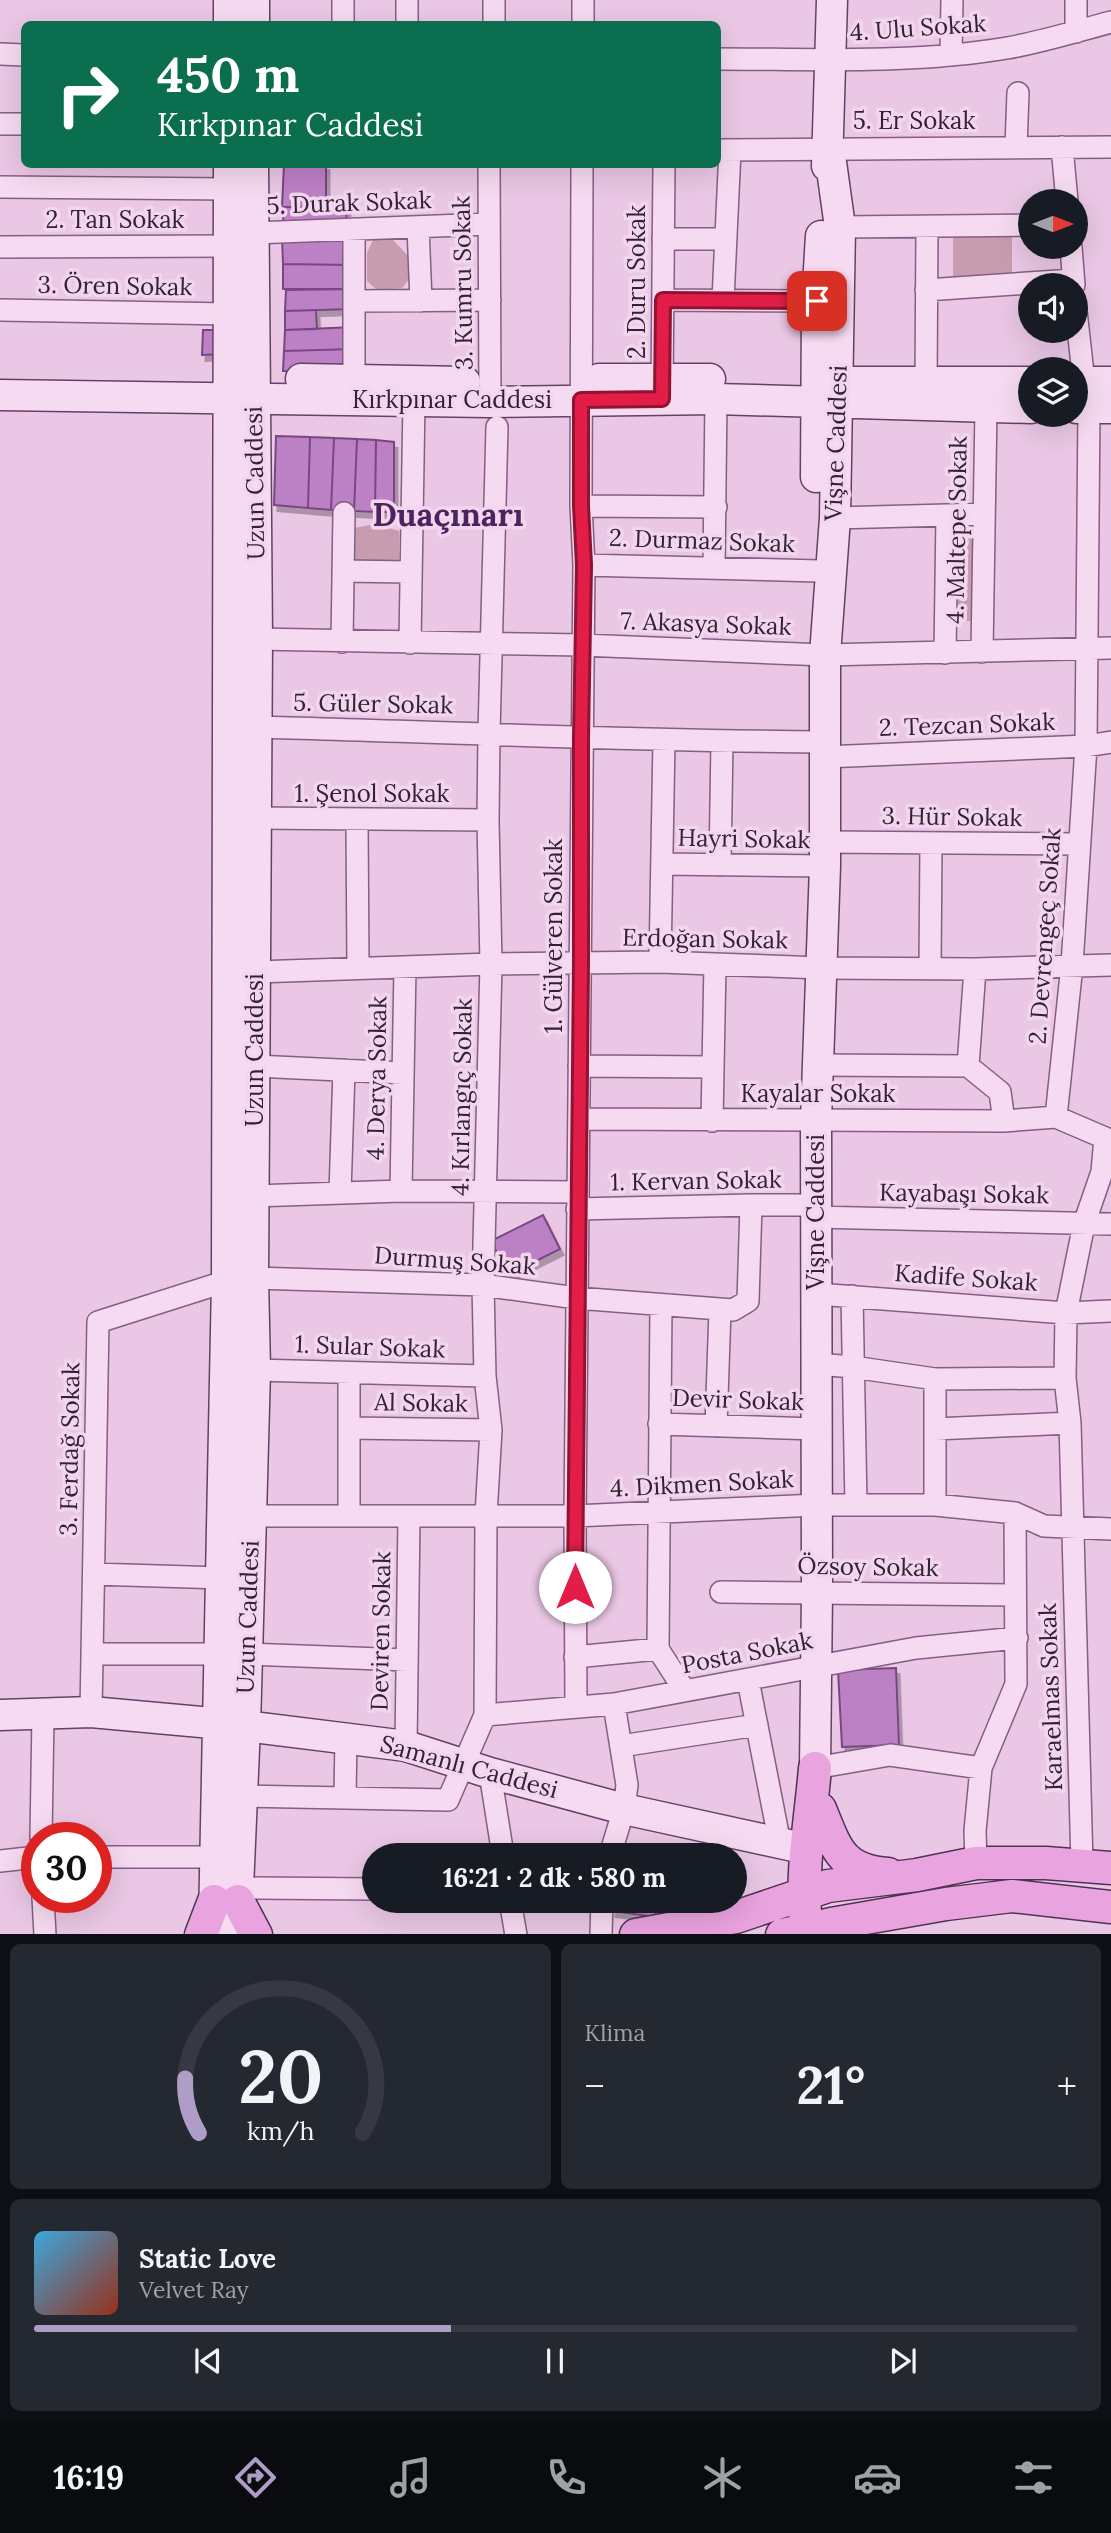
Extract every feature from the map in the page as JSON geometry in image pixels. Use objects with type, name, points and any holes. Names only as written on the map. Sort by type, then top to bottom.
[{"type":"main road","points":[[229,0],[229,21]]},
{"type":"main road","points":[[254,0],[254,21]]},
{"type":"main road","name":"Vişne Caddesi","points":[[815,1768],[816,1120],[825,854],[825,655],[835,518],[827,392],[817,301],[829,148],[832,0]]},
{"type":"main road","name":"Vişne Caddesi","points":[[825,655],[818,571],[827,392],[840,227],[829,148]]},
{"type":"main road","name":"Uzun Caddesi","points":[[236,1934],[230,1897],[216,1857],[232,1725],[234,1654],[251,1516],[255,1370],[240,1280],[254,1196],[257,639],[242,388],[229,314],[252,168]]},
{"type":"main road","name":"Uzun Caddesi","points":[[229,177],[242,239],[240,1280],[222,1578],[234,1654]]},
{"type":"main road","name":"Kırkpınar Caddesi","points":[[0,375],[493,404],[581,389],[662,389],[827,392],[986,408],[1018,408]]},
{"type":"main road","name":"Kırkpınar Caddesi","points":[[0,395],[242,388],[354,379],[493,404]]},
{"type":"main road","name":"Kırkpınar Caddesi","points":[[662,389],[716,399],[926,383],[1018,382]]},
{"type":"main road","name":"Samanlı Caddesi","points":[[0,1715],[92,1712],[346,1737],[406,1746],[624,1809],[793,1847]]},
{"type":"main road","name":"Uzun Caddesi","points":[[214,1934],[230,1897],[243,1796],[232,1725]]},
{"type":"main road","points":[[815,1768],[820,1809],[816,1890],[818,1927]]},
{"type":"main road","points":[[736,1917],[780,1894],[789,1883],[793,1847],[815,1768]]},
{"type":"main road","points":[[820,1809],[834,1843],[855,1868],[869,1872],[917,1875]]},
{"type":"main road","points":[[793,1847],[816,1890]]},
{"type":"main road","points":[[636,1934],[736,1917],[816,1890],[976,1863],[1097,1866]]},
{"type":"main road","points":[[818,1927],[946,1904],[1012,1896],[1111,1907]]},
{"type":"main road","points":[[201,1934],[230,1897],[256,1934]]},
{"type":"main road","points":[[928,1934],[933,1921],[946,1904]]},
{"type":"main road","points":[[818,1927],[889,1929],[896,1934]]},
{"type":"street","points":[[344,0],[344,21]]},
{"type":"street","points":[[407,0],[407,21]]},
{"type":"street","points":[[494,0],[494,21]]},
{"type":"street","points":[[583,0],[583,21]]},
{"type":"street","points":[[951,55],[952,0]]},
{"type":"street","points":[[1076,0],[1076,32]]},
{"type":"street","name":"4. Ulu Sokak","points":[[721,59],[951,55],[1008,47],[1111,22]]},
{"type":"street","points":[[0,54],[21,55]]},
{"type":"street","points":[[1016,147],[1018,93]]},
{"type":"street","points":[[0,124],[21,124]]},
{"type":"street","points":[[1062,147],[1066,189]]},
{"type":"street","name":"5. Er Sokak","points":[[724,150],[1111,147]]},
{"type":"street","points":[[723,300],[726,239],[724,150]]},
{"type":"street","name":"3. Kumru Sokak","points":[[489,168],[493,404]]},
{"type":"street","name":"1. Gülveren Sokak","points":[[576,1707],[576,1298],[584,565],[581,506],[582,168]]},
{"type":"street","name":"2. Duru Sokak","points":[[662,389],[664,168]]},
{"type":"street","points":[[0,187],[229,177]]},
{"type":"street","name":"5. Durak Sokak","points":[[242,239],[354,229],[489,224]]},
{"type":"street","points":[[840,227],[1018,225]]},
{"type":"street","points":[[418,226],[421,301]]},
{"type":"street","points":[[926,383],[927,227]]},
{"type":"street","points":[[354,229],[354,379]]},
{"type":"street","name":"2. Tan Sokak","points":[[0,247],[242,239]]},
{"type":"street","points":[[663,239],[726,239]]},
{"type":"street","points":[[926,290],[1018,285]]},
{"type":"street","points":[[354,301],[490,300]]},
{"type":"street","points":[[663,300],[817,301]]},
{"type":"street","name":"3. Ören Sokak","points":[[0,310],[229,314]]},
{"type":"street","name":"2. Devrengeç Sokak","points":[[1056,1117],[1072,965],[1086,746],[1091,395],[1082,343]]},
{"type":"street","points":[[714,568],[716,399]]},
{"type":"street","points":[[410,643],[414,401]]},
{"type":"street","name":"4. Kırlangıç Sokak","points":[[345,1796],[448,1800],[478,1768],[477,1730],[485,1714],[486,1515],[491,1430],[485,1377],[483,1285],[491,964],[488,820],[493,404]]},
{"type":"street","name":"4. Maltepe Sokak","points":[[982,652],[986,408]]},
{"type":"street","points":[[581,506],[716,507]]},
{"type":"street","points":[[342,642],[344,513]]},
{"type":"street","points":[[835,518],[984,514]]},
{"type":"street","points":[[945,653],[947,516]]},
{"type":"street","name":"2. Durmaz Sokak","points":[[584,565],[818,571]]},
{"type":"street","points":[[343,571],[410,572]]},
{"type":"street","name":"7. Akasya Sokak","points":[[257,639],[582,645],[825,655],[1111,648]]},
{"type":"street","name":"5. Güler Sokak","points":[[256,727],[664,740]]},
{"type":"street","points":[[660,962],[664,740]]},
{"type":"street","name":"2. Tezcan Sokak","points":[[664,740],[825,750],[1086,746],[1111,742]]},
{"type":"street","points":[[720,864],[722,742]]},
{"type":"street","name":"1. Şenol Sokak","points":[[255,818],[357,821],[488,820]]},
{"type":"street","points":[[357,821],[358,968]]},
{"type":"street","points":[[930,968],[931,843]]},
{"type":"street","name":"3. Hür Sokak","points":[[825,854],[931,843],[1079,844]]},
{"type":"street","name":"Hayri Sokak","points":[[662,864],[720,864],[825,854]]},
{"type":"street","name":"Erdoğan Sokak","points":[[256,972],[491,964],[660,962],[821,968],[975,969],[1111,965]]},
{"type":"street","points":[[712,1121],[715,964]]},
{"type":"street","name":"4. Derya Sokak","points":[[401,1191],[405,967]]},
{"type":"street","points":[[968,1066],[975,969]]},
{"type":"street","points":[[817,1065],[968,1066],[1000,1092],[1004,1121]]},
{"type":"street","points":[[255,1066],[402,1073]]},
{"type":"street","points":[[579,1066],[713,1067]]},
{"type":"street","name":"4. Derya Sokak","points":[[340,1193],[344,1070]]},
{"type":"street","points":[[1056,1117],[1108,1138],[1102,1172],[1084,1224],[1066,1312],[1065,1378],[1070,1423],[1073,1529]]},
{"type":"street","name":"Kayalar Sokak","points":[[579,1119],[1004,1121],[1056,1117]]},
{"type":"street","name":"1. Kervan Sokak","points":[[254,1196],[401,1191],[486,1192],[578,1201],[751,1205],[815,1211]]},
{"type":"street","points":[[716,1426],[720,1310],[733,1310],[748,1301],[751,1205]]},
{"type":"street","name":"Kayabaşı Sokak","points":[[815,1211],[1111,1224]]},
{"type":"street","name":"Durmuş Sokak","points":[[240,1280],[483,1285],[576,1298],[720,1310]]},
{"type":"street","name":"3. Ferdağ Sokak","points":[[92,1712],[98,1322],[240,1280]]},
{"type":"street","name":"Kadife Sokak","points":[[817,1294],[1066,1312],[1111,1311]]},
{"type":"street","points":[[852,1296],[856,1505]]},
{"type":"street","points":[[661,1305],[658,1649],[685,1691]]},
{"type":"street","points":[[817,1364],[935,1379],[1065,1378]]},
{"type":"street","name":"1. Sular Sokak","points":[[255,1370],[485,1377]]},
{"type":"street","points":[[349,1373],[349,1515]]},
{"type":"street","points":[[935,1379],[935,1505]]},
{"type":"street","points":[[935,1429],[1070,1423]]},
{"type":"street","name":"Devir Sokak","points":[[659,1424],[815,1429]]},
{"type":"street","name":"Al Sokak","points":[[350,1428],[491,1430]]},
{"type":"street","name":"4. Dikmen Sokak","points":[[251,1516],[575,1516],[816,1505],[935,1505],[1015,1513],[1044,1526],[1111,1529]]},
{"type":"street","points":[[976,1863],[975,1831],[981,1768],[1016,1684],[1015,1513]]},
{"type":"street","name":"Deviren Sokak","points":[[406,1746],[409,1517]]},
{"type":"street","name":"Karaelmas Sokak","points":[[1073,1529],[1097,1866]]},
{"type":"street","points":[[94,1574],[222,1578]]},
{"type":"street","name":"Özsoy Sokak","points":[[722,1592],[1014,1595]]},
{"type":"street","name":"Posta Sokak","points":[[485,1714],[614,1704],[916,1648],[1017,1638]]},
{"type":"street","points":[[575,1657],[658,1649]]},
{"type":"street","points":[[92,1654],[234,1654],[407,1660]]},
{"type":"street","points":[[748,1680],[757,1725],[793,1847]]},
{"type":"street","points":[[614,1704],[627,1785],[624,1809],[614,1843]]},
{"type":"street","points":[[41,1822],[43,1714]]},
{"type":"street","points":[[621,1746],[757,1725]]},
{"type":"street","points":[[243,1796],[345,1796],[346,1737]]},
{"type":"street","points":[[815,1768],[890,1755],[981,1768]]},
{"type":"street","points":[[478,1768],[500,1843]]},
{"type":"street","points":[[112,1857],[216,1857]]},
{"type":"street","points":[[0,1861],[21,1859]]},
{"type":"street","points":[[230,1897],[362,1890]]},
{"type":"street","points":[[44,1913],[45,1934]]},
{"type":"street","points":[[512,1913],[516,1934]]},
{"type":"street","points":[[601,1934],[602,1913]]},
{"type":"shaded area","points":[[953,237],[1012,237],[1012,278],[953,278]]},
{"type":"shaded area","points":[[373,240],[393,240],[412,260],[411,277],[402,288],[377,290],[367,281],[367,253]]},
{"type":"shaded area","points":[[954,520],[979,520],[978,621],[953,621]]},
{"type":"shaded area","points":[[376,524],[399,531],[399,561],[354,562],[354,528]]},
{"type":"building","points":[[284,168],[326,168],[326,207],[282,207]]},
{"type":"building","points":[[282,207],[347,207],[346,229],[284,226]]},
{"type":"building","points":[[351,235],[351,265],[283,264],[282,238]]},
{"type":"building","points":[[283,264],[351,265],[350,289],[283,289]]},
{"type":"building","points":[[352,289],[354,309],[285,311],[286,290]]},
{"type":"building","points":[[316,310],[317,329],[285,330],[285,311]]},
{"type":"building","points":[[354,327],[354,349],[284,351],[285,330]]},
{"type":"building","points":[[203,330],[225,330],[225,354],[202,355]]},
{"type":"building","points":[[354,349],[350,372],[283,371],[284,351]]},
{"type":"building","points":[[276,436],[310,437],[308,508],[274,505]]},
{"type":"building","points":[[310,437],[334,438],[331,510],[308,508]]},
{"type":"building","points":[[334,438],[357,439],[354,511],[331,510]]},
{"type":"building","points":[[357,439],[376,440],[375,512],[354,511]]},
{"type":"building","points":[[376,440],[394,442],[394,512],[375,512]]},
{"type":"building","points":[[543,1215],[560,1249],[508,1275],[491,1241]]},
{"type":"building","points":[[896,1668],[899,1745],[842,1747],[838,1670]]},
{"type":"building","points":[[626,1913],[656,1913],[655,1917]]},
{"type":"district","name":"Duaçınarı","points":[[448,515]]},
{"type":"route","points":[[575,1587],[584,565],[581,400],[662,399],[663,300],[817,301]]}]
